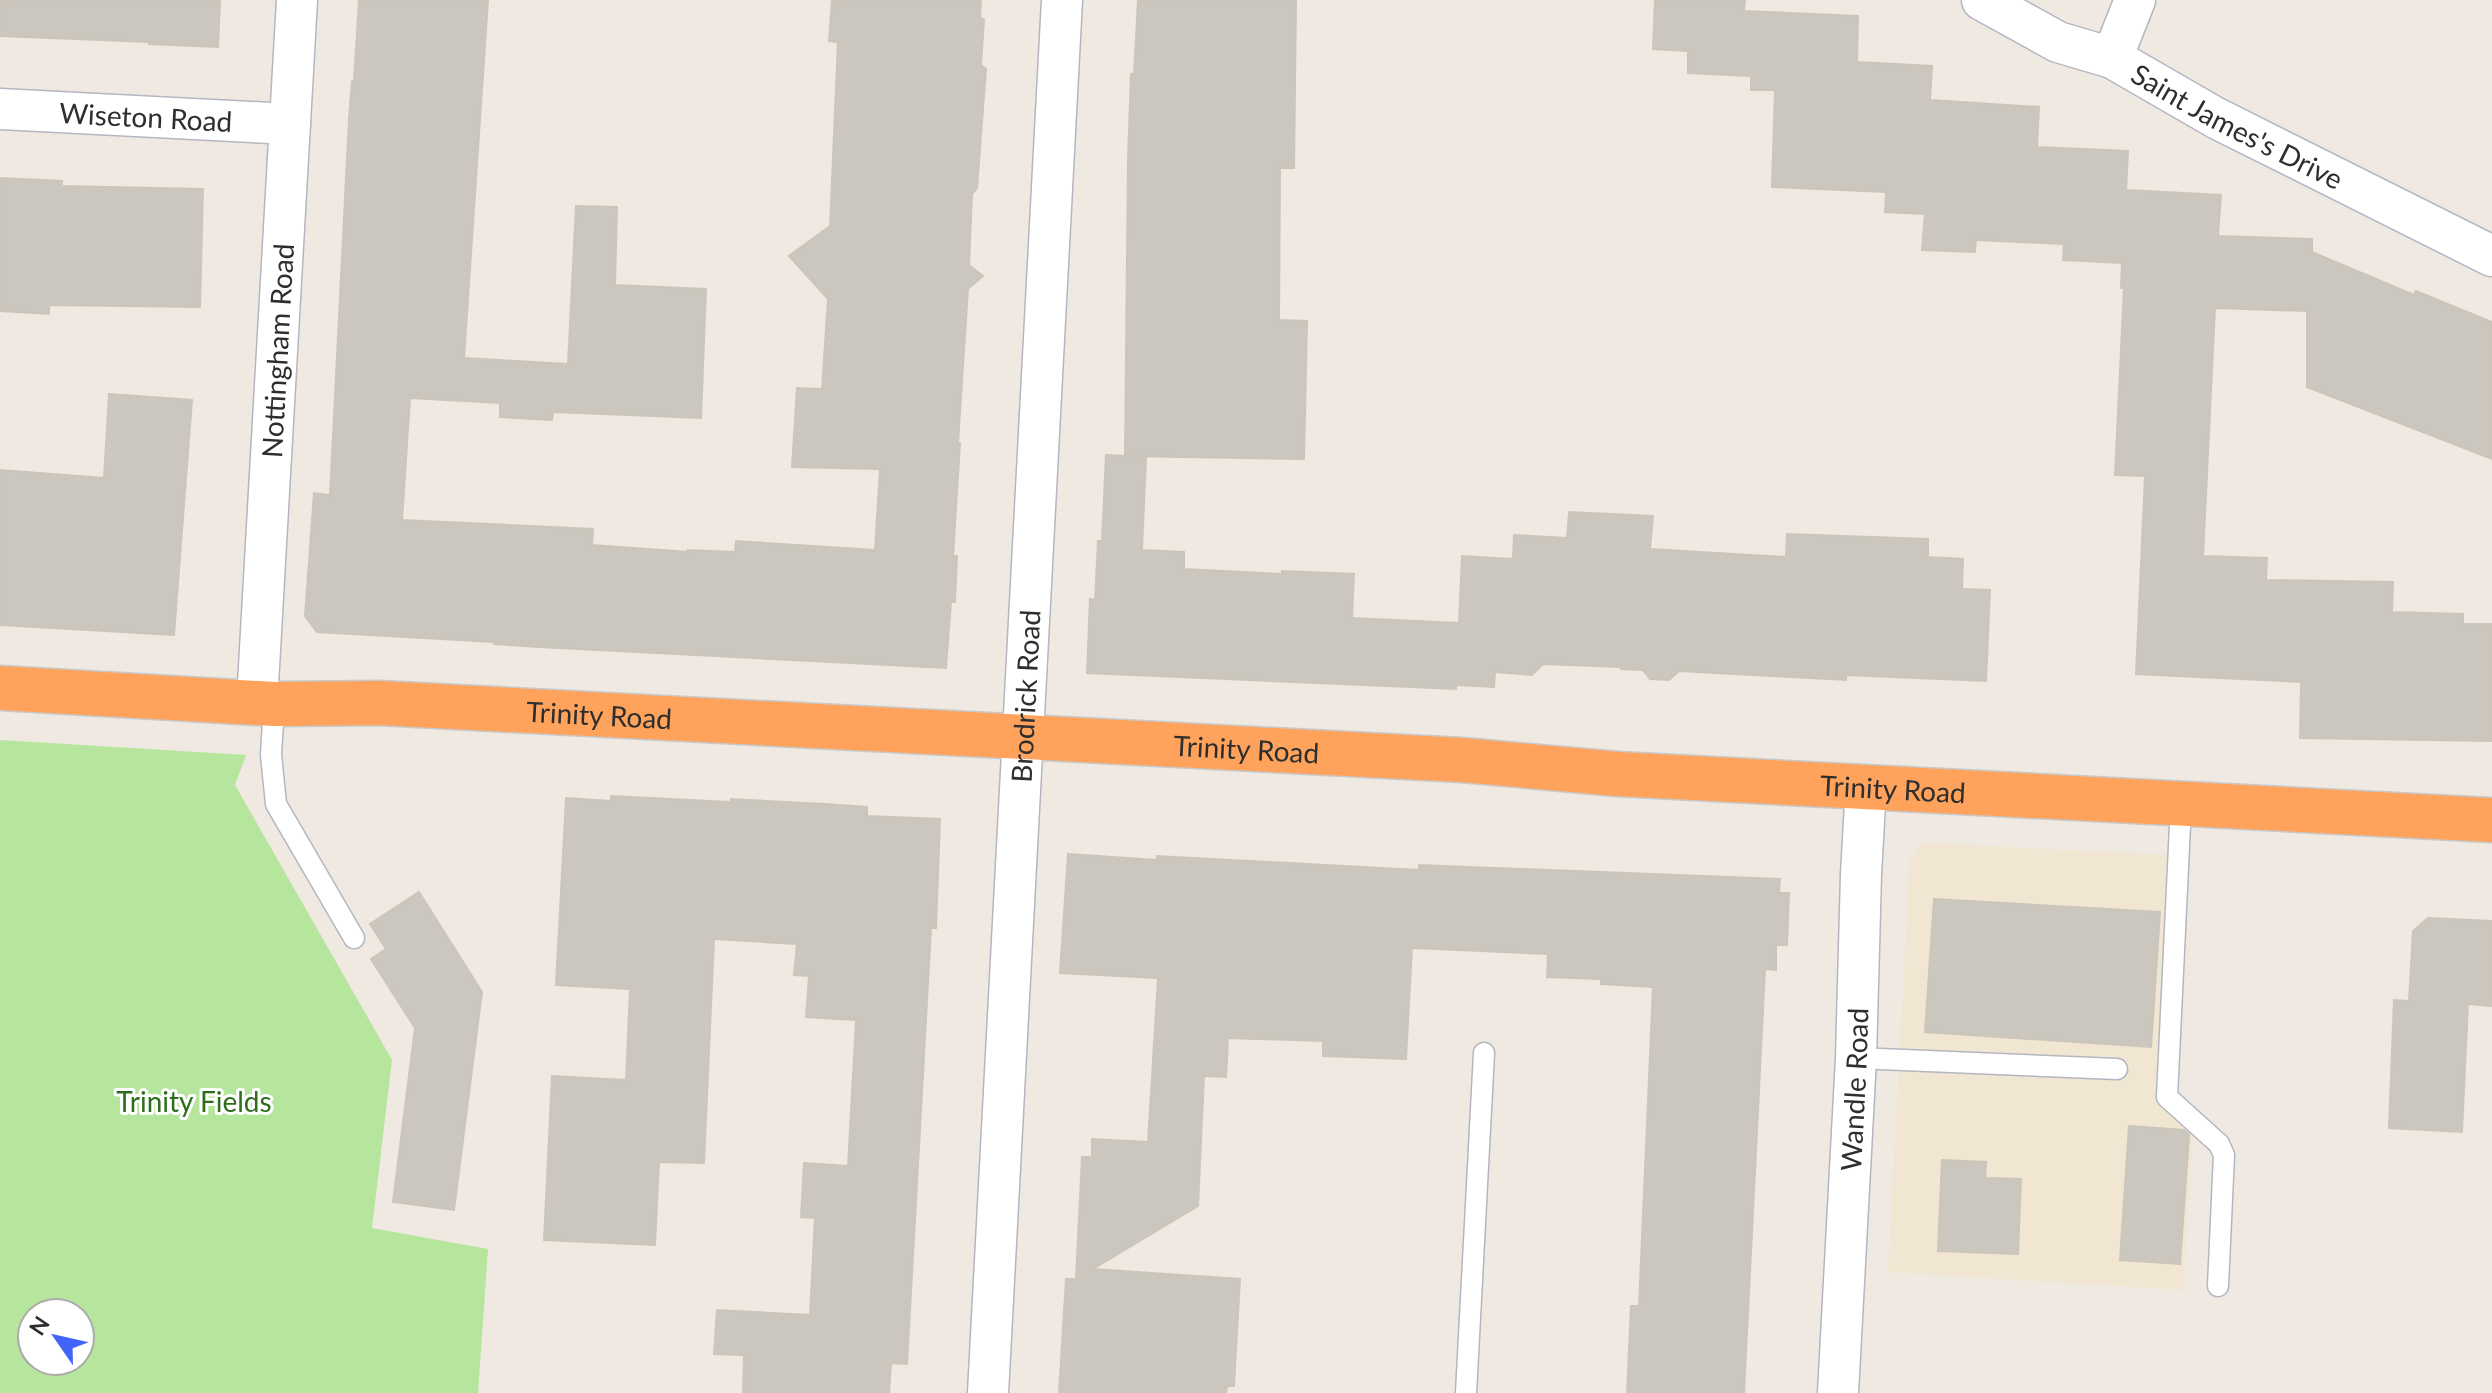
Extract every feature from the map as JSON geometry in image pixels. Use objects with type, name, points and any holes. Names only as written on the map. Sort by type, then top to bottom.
[{"type":"highway","name":"Trinity Road","points":[[0,688],[265,703],[380,703],[1462,760],[1618,774],[2492,820]]},
{"type":"street","name":"Nottingham Road","points":[[265,703],[297,0]]},
{"type":"street","name":"Brodrick Road","points":[[988,1393],[1062,0]]},
{"type":"street","name":"Saint James's Drive","points":[[1982,0],[2058,42],[2112,58],[2216,118],[2492,256]]},
{"type":"street","points":[[2112,58],[2135,0]]},
{"type":"street","name":"Wiseton Road","points":[[0,109],[290,124]]},
{"type":"street","name":"Wandle Road","points":[[1838,1393],[1856,1058],[1866,786]]},
{"type":"lane","points":[[265,703],[276,804],[354,938]]},
{"type":"lane","points":[[2181,804],[2167,1097],[2219,1144],[2224,1155],[2218,1286]]},
{"type":"lane","points":[[1466,1393],[1484,1053]]},
{"type":"lane","points":[[1856,1058],[2117,1069]]},
{"type":"shaded area","points":[[1927,843],[2189,856],[2176,1096],[2193,1126],[2183,1290],[1888,1272],[1910,859],[1918,846]]},
{"type":"green space","name":"Trinity Fields","points":[[0,740],[246,755],[235,785],[392,1060],[372,1228],[488,1249],[478,1393],[0,1393]]},
{"type":"building","points":[[0,0],[220,0],[218,47],[0,36]]},
{"type":"building","points":[[359,0],[488,0],[464,358],[568,364],[576,206],[617,207],[615,285],[706,289],[701,418],[553,412],[552,420],[500,417],[500,403],[410,398],[402,520],[593,529],[592,545],[735,552],[736,541],[875,550],[880,469],[792,467],[797,388],[822,389],[828,299],[789,256],[830,226],[838,42],[829,41],[832,0],[981,0],[980,17],[984,20],[981,65],[986,69],[977,188],[972,194],[969,265],[983,276],[968,289],[953,556],[957,556],[955,602],[951,602],[946,668],[317,632],[305,616],[314,493],[330,495],[349,119]]},
{"type":"building","points":[[1138,0],[1296,0],[1294,168],[1280,168],[1279,320],[1307,321],[1304,459],[1125,456],[1128,159]]},
{"type":"building","points":[[1655,0],[1745,0],[1744,11],[1858,16],[1857,62],[1932,66],[1930,100],[2039,107],[2037,147],[2128,151],[2126,190],[2221,195],[2218,236],[2312,239],[2312,252],[2414,295],[2416,291],[2492,322],[2492,459],[2307,387],[2307,311],[2215,308],[2203,556],[2267,558],[2266,580],[2393,582],[2392,612],[2463,614],[2463,624],[2492,624],[2492,741],[2300,738],[2301,682],[2136,674],[2145,476],[2115,475],[2124,288],[2121,288],[2122,263],[2063,260],[2064,244],[1976,240],[1975,252],[1922,250],[1925,214],[1885,212],[1886,192],[1772,187],[1775,90],[1751,90],[1751,76],[1688,73],[1688,51],[1653,49]]},
{"type":"building","points":[[0,178],[62,181],[62,186],[203,189],[200,307],[49,305],[49,314],[0,311]]},
{"type":"building","points":[[109,394],[192,400],[174,635],[0,625],[0,470],[104,478]]},
{"type":"building","points":[[1106,455],[1146,457],[1142,550],[1184,552],[1184,569],[1354,574],[1352,618],[1459,623],[1462,556],[1513,559],[1514,535],[1567,538],[1569,512],[1653,516],[1650,549],[1786,557],[1787,534],[1928,539],[1928,557],[1963,559],[1962,589],[1990,590],[1986,681],[1846,675],[1846,680],[1679,671],[1669,680],[1650,679],[1643,670],[1621,667],[1543,664],[1532,675],[1495,672],[1494,687],[1456,685],[1456,689],[1087,673],[1090,599],[1095,600],[1098,541],[1102,541]]},
{"type":"building","points":[[611,796],[825,804],[867,807],[867,816],[940,819],[936,928],[931,928],[907,1364],[891,1363],[889,1393],[743,1393],[744,1355],[714,1354],[717,1310],[810,1315],[815,1218],[801,1217],[804,1163],[848,1166],[856,1020],[806,1017],[809,976],[794,975],[797,944],[714,939],[704,1163],[659,1162],[655,1245],[544,1240],[552,1076],[626,1080],[630,989],[556,985],[566,798],[611,801]]},
{"type":"building","points":[[1068,854],[1419,870],[1419,865],[1780,879],[1779,893],[1789,893],[1787,945],[1776,945],[1776,970],[1765,969],[1744,1393],[1627,1393],[1631,1306],[1639,1306],[1653,987],[1601,984],[1601,979],[1547,977],[1548,954],[1412,948],[1406,1059],[1323,1056],[1323,1041],[1228,1038],[1226,1077],[1204,1076],[1198,1206],[1093,1269],[1240,1279],[1234,1386],[1227,1386],[1226,1393],[1059,1393],[1066,1279],[1076,1279],[1082,1157],[1092,1157],[1092,1139],[1148,1142],[1158,978],[1060,973]]},
{"type":"building","points":[[419,892],[482,992],[454,1210],[393,1202],[415,1028],[371,959],[386,949],[370,924]]},
{"type":"building","points":[[1934,899],[2160,912],[2151,1047],[1925,1032]]},
{"type":"building","points":[[2428,918],[2492,921],[2492,1006],[2468,1004],[2462,1132],[2389,1128],[2394,1000],[2409,1001],[2413,931]]},
{"type":"building","points":[[2129,1126],[2184,1130],[2189,1135],[2180,1264],[2120,1260]]},
{"type":"building","points":[[1942,1160],[1986,1162],[1985,1178],[2021,1179],[2018,1254],[1938,1251]]}]
